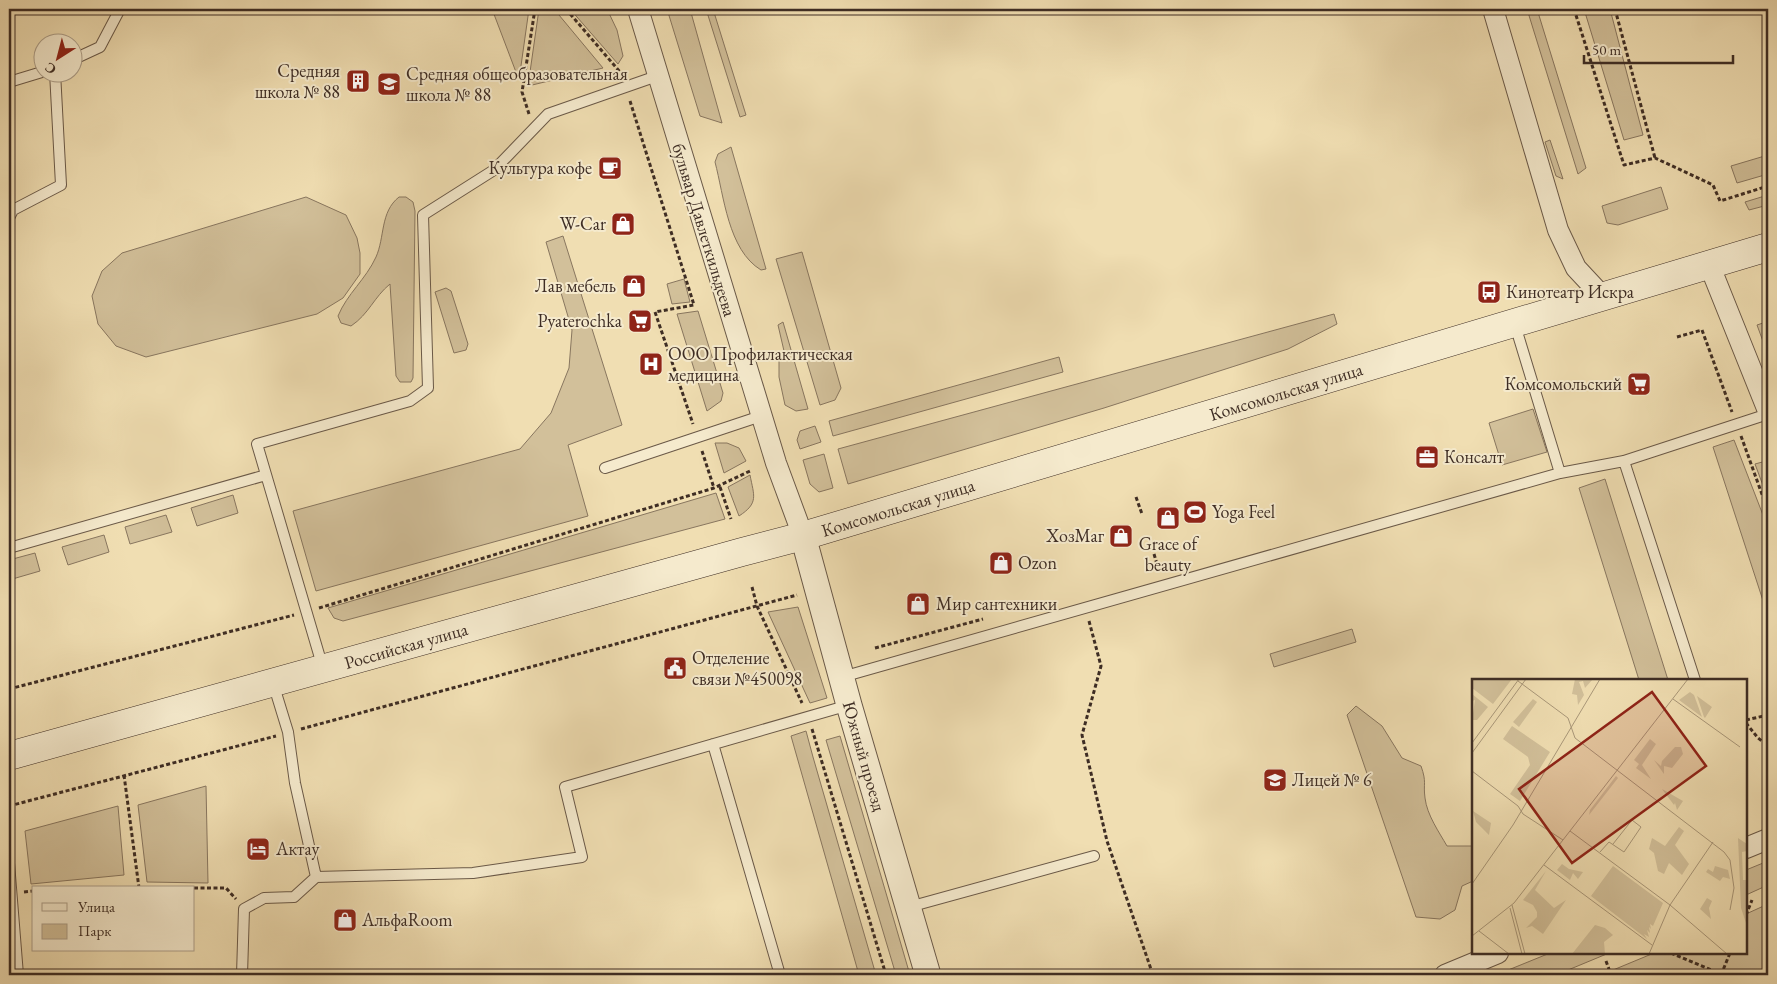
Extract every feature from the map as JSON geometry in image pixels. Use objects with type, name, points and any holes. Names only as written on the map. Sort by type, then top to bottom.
[{"type":"main road","name":"Комсомольская улица","points":[[803,536],[1768,247]]},
{"type":"main road","name":"Российская улица","points":[[9,756],[803,536]]},
{"type":"street","name":"бульвар Давлеткильдеева","points":[[638,9],[656,76],[761,416],[803,536]]},
{"type":"street","points":[[1493,9],[1558,230],[1576,268],[1603,297]]},
{"type":"street","points":[[1709,264],[1768,412]]},
{"type":"street","name":"Южный проезд","points":[[803,536],[841,678],[928,975]]},
{"type":"street","points":[[1747,848],[1768,839]]},
{"type":"street","points":[[1445,975],[1496,954]]},
{"type":"lane","points":[[82,55],[100,47],[120,9]]},
{"type":"lane","points":[[9,82],[32,75]]},
{"type":"lane","points":[[323,669],[257,444],[410,401],[428,388],[423,215],[494,170],[548,114],[656,76]]},
{"type":"lane","points":[[9,218],[12,210],[61,185],[56,82]]},
{"type":"lane","points":[[1514,324],[1560,474]]},
{"type":"lane","points":[[841,678],[1560,474],[1624,461],[1768,412]]},
{"type":"lane","points":[[605,468],[761,416]]},
{"type":"lane","points":[[1624,461],[1694,679]]},
{"type":"lane","points":[[9,548],[266,475]]},
{"type":"lane","points":[[273,683],[288,732],[295,783],[316,877]]},
{"type":"lane","points":[[242,975],[244,909],[264,898],[294,897],[316,877],[473,873],[582,857],[564,787],[849,705]]},
{"type":"lane","points":[[714,744],[780,975]]},
{"type":"lane","points":[[908,907],[1094,856]]},
{"type":"lane","points":[[9,863],[18,975]]},
{"type":"path","points":[[533,129],[522,92],[535,9]]},
{"type":"path","points":[[566,9],[620,72]]},
{"type":"path","points":[[1574,9],[1624,165],[1655,158],[1713,185],[1720,201],[1768,186]]},
{"type":"path","points":[[1616,9],[1655,158]]},
{"type":"path","points":[[629,100],[694,305],[655,312],[714,488]]},
{"type":"path","points":[[1764,314],[1768,325]]},
{"type":"path","points":[[1677,338],[1702,330]]},
{"type":"path","points":[[9,689],[306,612],[714,488],[750,471]]},
{"type":"path","points":[[720,486],[731,519]]},
{"type":"path","points":[[1136,497],[1142,514]]},
{"type":"path","points":[[1154,554],[1160,571]]},
{"type":"path","points":[[752,587],[758,606],[805,710]]},
{"type":"path","points":[[9,806],[798,595]]},
{"type":"path","points":[[1086,608],[1101,666],[1082,734],[1107,841],[1153,975]]},
{"type":"path","points":[[1747,722],[1768,715]]},
{"type":"path","points":[[1747,723],[1758,738],[1768,746]]},
{"type":"path","points":[[812,726],[886,975]]},
{"type":"path","points":[[124,775],[139,886]]},
{"type":"path","points":[[195,888],[226,888]]},
{"type":"path","points":[[1764,894],[1768,905]]},
{"type":"path","points":[[1747,912],[1752,900]]},
{"type":"path","points":[[1673,954],[1721,975],[1730,954]]},
{"type":"path","points":[[1606,960],[1612,975]]},
{"type":"green space","points":[[492,9],[529,9],[519,80]]},
{"type":"green space","points":[[539,9],[554,9],[603,68],[528,86]]},
{"type":"green space","points":[[570,9],[607,9],[617,30],[623,56],[618,64]]},
{"type":"green space","points":[[667,9],[690,9],[722,123],[700,116]]},
{"type":"green space","points":[[706,9],[713,9],[746,115],[740,117]]},
{"type":"green space","points":[[1527,9],[1537,9],[1586,168],[1578,174]]},
{"type":"green space","points":[[1584,9],[1610,9],[1643,135],[1624,140]]},
{"type":"green space","points":[[1550,140],[1563,179],[1556,176],[1545,142]]},
{"type":"green space","points":[[731,147],[766,269],[761,270],[750,261],[734,236],[729,221],[715,162],[718,154]]},
{"type":"green space","points":[[1768,155],[1768,174],[1737,183],[1731,166]]},
{"type":"green space","points":[[1661,187],[1668,209],[1618,225],[1607,223],[1602,206]]},
{"type":"green space","points":[[1768,195],[1768,205],[1749,210],[1745,202]]},
{"type":"green space","points":[[306,197],[346,215],[357,238],[360,253],[360,274],[343,298],[317,314],[146,357],[116,346],[98,324],[92,296],[102,271],[122,253]]},
{"type":"green space","points":[[399,197],[406,197],[413,202],[415,211],[413,378],[411,382],[400,382],[396,376],[390,284],[351,326],[341,323],[338,316],[346,301],[372,265],[379,249],[386,217],[393,203]]},
{"type":"green space","points":[[563,236],[622,425],[568,445],[588,516],[316,591],[293,511],[520,449],[551,413],[569,368],[572,330],[546,242]]},
{"type":"green space","points":[[802,252],[841,388],[835,400],[820,405],[776,259]]},
{"type":"green space","points":[[684,279],[690,302],[672,304],[667,284]]},
{"type":"green space","points":[[446,288],[451,291],[468,344],[466,350],[454,353],[435,292]]},
{"type":"green space","points":[[698,311],[723,393],[721,401],[707,411],[677,314]]},
{"type":"green space","points":[[1334,314],[1337,324],[1288,349],[1104,408],[848,484],[838,449]]},
{"type":"green space","points":[[783,322],[808,409],[796,411],[785,405],[779,377],[779,354],[784,351],[778,325]]},
{"type":"green space","points":[[1763,323],[1768,335],[1768,355],[1757,325]]},
{"type":"green space","points":[[1059,357],[1063,372],[833,436],[829,421]]},
{"type":"green space","points":[[1533,409],[1547,452],[1502,465],[1489,423]]},
{"type":"green space","points":[[815,426],[821,442],[800,449],[797,440],[800,431]]},
{"type":"green space","points":[[1734,440],[1768,528],[1768,616],[1713,447]]},
{"type":"green space","points":[[715,443],[727,443],[739,448],[746,461],[724,473]]},
{"type":"green space","points":[[824,454],[833,488],[819,492],[810,484],[803,460]]},
{"type":"green space","points":[[1766,461],[1768,499],[1755,464]]},
{"type":"green space","points":[[750,475],[754,498],[750,507],[739,516],[728,487]]},
{"type":"green space","points":[[1605,479],[1668,679],[1639,679],[1579,488]]},
{"type":"green space","points":[[716,493],[725,519],[343,621],[334,618],[328,608]]},
{"type":"green space","points":[[233,495],[238,513],[197,526],[191,508]]},
{"type":"green space","points":[[166,515],[172,532],[130,544],[125,527]]},
{"type":"green space","points":[[104,535],[109,552],[68,565],[62,547]]},
{"type":"green space","points":[[35,553],[40,571],[9,580],[9,560]]},
{"type":"green space","points":[[798,607],[827,698],[810,703],[768,612]]},
{"type":"green space","points":[[1352,629],[1356,642],[1274,667],[1270,654]]},
{"type":"green space","points":[[1356,706],[1382,726],[1402,758],[1421,766],[1428,811],[1447,846],[1472,846],[1472,881],[1462,886],[1455,910],[1440,919],[1416,917],[1347,715]]},
{"type":"green space","points":[[806,731],[876,975],[859,975],[791,736]]},
{"type":"green space","points":[[840,736],[910,975],[896,975],[826,740]]},
{"type":"green space","points":[[206,786],[208,883],[147,882],[138,805]]},
{"type":"green space","points":[[118,806],[124,875],[31,884],[25,831]]},
{"type":"green space","points":[[1768,861],[1768,885],[1747,895],[1747,870]]},
{"type":"green space","points":[[1768,904],[1768,975],[1601,975],[1652,954],[1747,954],[1747,914]]},
{"type":"green space","points":[[1548,954],[1607,954],[1556,975],[1496,975]]},
{"type":"place","name":"Средняя школа № 88","points":[[358,81]]},
{"type":"place","name":"Средняя общеобразовательная школа № 88","points":[[389,84]]},
{"type":"place","name":"Культура кофе","points":[[610,168]]},
{"type":"place","name":"W-Car","points":[[623,224]]},
{"type":"place","name":"Лав мебель","points":[[634,286]]},
{"type":"place","name":"Кинотеатр Искра","points":[[1489,292]]},
{"type":"place","name":"Pyaterochka","points":[[640,321]]},
{"type":"place","name":"ООО Профилактическая медицина","points":[[651,364]]},
{"type":"place","name":"Комсомольский","points":[[1639,384]]},
{"type":"place","name":"Консалт","points":[[1427,457]]},
{"type":"place","name":"Yoga Feel","points":[[1195,512]]},
{"type":"place","name":"Grace of beauty","points":[[1168,518]]},
{"type":"place","name":"ХозМаг","points":[[1121,536]]},
{"type":"place","name":"Ozon","points":[[1001,563]]},
{"type":"place","name":"Мир сантехники","points":[[918,604]]},
{"type":"place","name":"Отделение связи №450098","points":[[675,668]]},
{"type":"place","name":"Лицей № 6","points":[[1275,780]]},
{"type":"place","name":"Актау","points":[[258,849]]},
{"type":"place","name":"АльфаRoom","points":[[345,920]]}]
